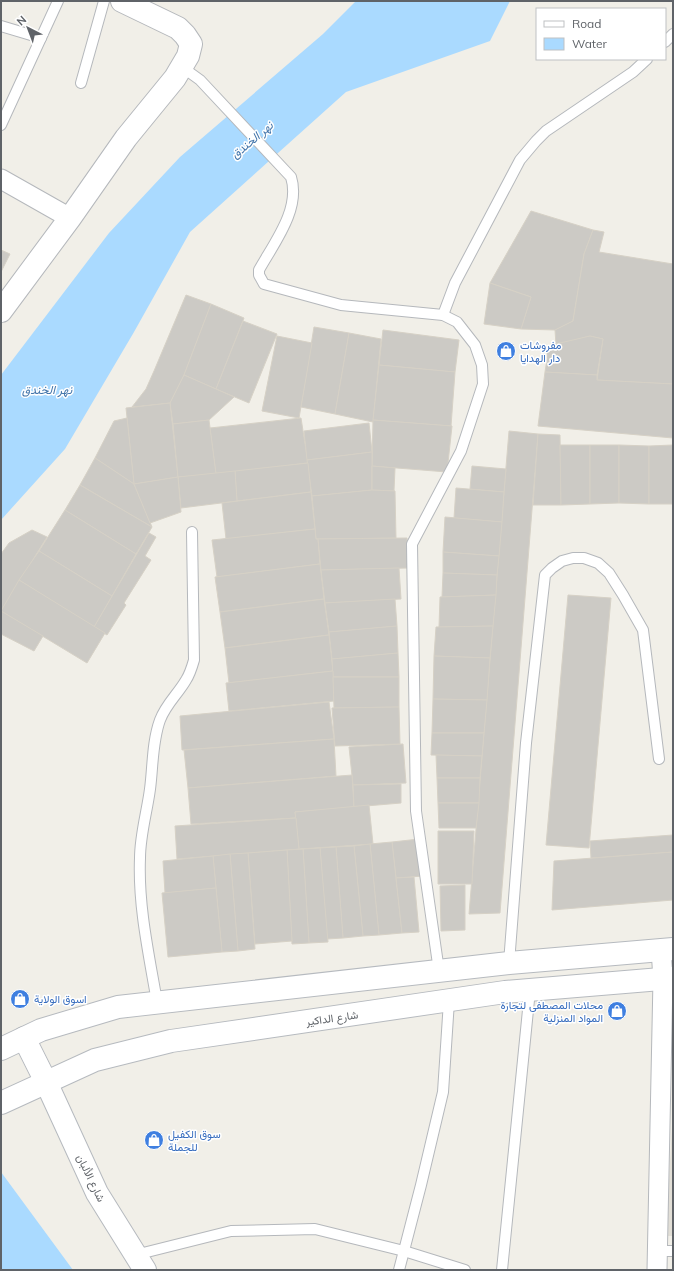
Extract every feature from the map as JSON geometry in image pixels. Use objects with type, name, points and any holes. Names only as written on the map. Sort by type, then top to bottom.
[{"type":"main road","points":[[1,312],[126,138],[175,78],[188,56],[191,44],[186,35],[178,28],[122,1]]},
{"type":"main road","points":[[1,1049],[41,1030],[118,1007],[509,963],[667,949]]},
{"type":"main road","name":"شارع الداكير","points":[[1,1103],[95,1060],[171,1041],[506,992],[668,979]]},
{"type":"main road","name":"شارع الألبان","points":[[24,1038],[97,1193],[140,1262]]},
{"type":"street","points":[[1,179],[70,218]]},
{"type":"street","points":[[657,1270],[665,1251],[667,949]]},
{"type":"lane","points":[[1,125],[58,1]]},
{"type":"lane","points":[[81,83],[104,1]]},
{"type":"lane","points":[[1,26],[41,38]]},
{"type":"lane","points":[[443,315],[454,283],[520,160],[546,131],[633,72],[646,60]]},
{"type":"lane","points":[[182,67],[200,80],[290,177],[294,186],[293,196],[285,225],[259,270],[259,275],[264,284],[341,305],[443,315],[457,322],[475,345],[482,365],[483,384],[461,451],[412,544],[416,811],[439,971]]},
{"type":"lane","points":[[157,1002],[146,940],[140,878],[140,857],[159,722],[168,704],[186,680],[194,660],[192,532]]},
{"type":"lane","points":[[509,963],[526,743],[546,575],[552,568],[562,561],[573,558],[584,558],[598,563],[609,573],[616,583],[643,630],[659,759]]},
{"type":"lane","points":[[502,1270],[530,990]]},
{"type":"lane","points":[[399,1270],[443,1092],[449,1000]]},
{"type":"lane","points":[[140,1262],[231,1231],[315,1229],[404,1251],[465,1270]]},
{"type":"shaded area","points":[[672,1126],[673,1236],[666,1236]]},
{"type":"water","name":"نهر الخندق","points":[[356,1],[510,1],[490,41],[346,92],[190,232],[134,332],[65,449],[1,520],[1,375],[109,233],[180,157],[323,34]]},
{"type":"water","points":[[1,1172],[73,1270],[1,1270]]},
{"type":"building","points":[[531,211],[593,230],[584,254],[573,321],[555,330],[521,329],[531,297],[490,283]]},
{"type":"building","points":[[593,230],[604,232],[599,252],[673,264],[673,384],[597,380],[603,339],[590,336],[556,345],[555,330],[573,321],[584,254]]},
{"type":"building","points":[[1,250],[10,254],[1,272]]},
{"type":"building","points":[[490,283],[531,297],[521,329],[484,324]]},
{"type":"building","points":[[186,295],[211,304],[184,375],[170,403],[132,407],[146,389]]},
{"type":"building","points":[[211,304],[244,318],[216,389],[184,375]]},
{"type":"building","points":[[243,321],[277,334],[249,403],[216,389]]},
{"type":"building","points":[[314,327],[349,333],[335,414],[301,407]]},
{"type":"building","points":[[383,330],[459,340],[455,372],[379,365]]},
{"type":"building","points":[[349,333],[381,339],[373,422],[335,414]]},
{"type":"building","points":[[277,336],[312,343],[299,418],[262,411]]},
{"type":"building","points":[[590,336],[603,339],[597,375],[545,372],[547,346]]},
{"type":"building","points":[[379,365],[455,372],[451,426],[373,420]]},
{"type":"building","points":[[545,372],[597,375],[597,380],[673,384],[673,438],[538,426]]},
{"type":"building","points":[[184,375],[234,397],[209,420],[173,424],[170,403]]},
{"type":"building","points":[[170,403],[178,477],[134,484],[126,408]]},
{"type":"building","points":[[127,418],[134,484],[95,458],[114,421]]},
{"type":"building","points":[[301,418],[308,463],[216,474],[210,428]]},
{"type":"building","points":[[209,420],[216,474],[178,477],[173,424]]},
{"type":"building","points":[[373,420],[452,426],[447,472],[372,466]]},
{"type":"building","points":[[369,423],[372,452],[307,460],[304,431]]},
{"type":"building","points":[[509,431],[538,434],[500,913],[469,914]]},
{"type":"building","points":[[538,434],[560,435],[561,505],[533,505]]},
{"type":"building","points":[[560,445],[590,445],[590,504],[561,505]]},
{"type":"building","points":[[590,445],[619,445],[619,503],[590,504]]},
{"type":"building","points":[[619,445],[649,446],[649,504],[619,503]]},
{"type":"building","points":[[673,445],[673,504],[649,504],[649,446]]},
{"type":"building","points":[[372,452],[372,490],[312,496],[307,460]]},
{"type":"building","points":[[95,458],[134,484],[152,527],[80,485]]},
{"type":"building","points":[[308,463],[311,492],[237,501],[235,471]]},
{"type":"building","points":[[372,466],[395,468],[394,491],[372,490]]},
{"type":"building","points":[[472,466],[506,469],[504,492],[470,489]]},
{"type":"building","points":[[235,471],[237,501],[181,508],[178,477]]},
{"type":"building","points":[[178,477],[181,512],[150,523],[134,484]]},
{"type":"building","points":[[80,485],[152,527],[136,554],[65,510]]},
{"type":"building","points":[[456,488],[504,492],[502,522],[454,518]]},
{"type":"building","points":[[372,490],[395,491],[396,538],[316,539],[312,496]]},
{"type":"building","points":[[311,492],[315,529],[226,539],[222,503]]},
{"type":"building","points":[[65,510],[136,554],[112,596],[39,551]]},
{"type":"building","points":[[445,517],[502,522],[499,556],[443,552]]},
{"type":"building","points":[[315,529],[316,539],[318,539],[320,564],[217,577],[212,540]]},
{"type":"building","points":[[32,530],[47,537],[1,611],[1,554],[9,543]]},
{"type":"building","points":[[149,533],[156,537],[145,556],[151,560],[124,603],[126,605],[107,635],[94,627]]},
{"type":"building","points":[[407,538],[408,568],[321,570],[318,539]]},
{"type":"building","points":[[39,551],[112,596],[94,627],[19,580]]},
{"type":"building","points":[[443,552],[499,556],[497,575],[443,573]]},
{"type":"building","points":[[320,564],[324,599],[220,612],[215,577]]},
{"type":"building","points":[[399,568],[401,599],[325,603],[321,570]]},
{"type":"building","points":[[443,573],[497,575],[496,595],[442,597]]},
{"type":"building","points":[[19,580],[105,633],[87,663],[1,611]]},
{"type":"building","points":[[496,595],[493,626],[439,627],[440,597]]},
{"type":"building","points":[[568,595],[611,598],[589,848],[546,845]]},
{"type":"building","points":[[324,599],[329,635],[225,648],[220,612]]},
{"type":"building","points":[[395,599],[397,626],[329,632],[325,603]]},
{"type":"building","points":[[1,611],[43,636],[34,651],[1,634]]},
{"type":"building","points":[[397,626],[398,653],[332,659],[329,632]]},
{"type":"building","points":[[493,626],[490,658],[434,656],[436,627]]},
{"type":"building","points":[[329,635],[333,671],[229,683],[225,648]]},
{"type":"building","points":[[398,653],[399,677],[333,677],[332,659]]},
{"type":"building","points":[[434,656],[490,658],[487,700],[433,699]]},
{"type":"building","points":[[333,671],[334,701],[229,711],[226,683]]},
{"type":"building","points":[[333,677],[399,677],[399,707],[334,708]]},
{"type":"building","points":[[433,699],[487,700],[484,733],[432,733]]},
{"type":"building","points":[[329,702],[334,739],[182,750],[180,716]]},
{"type":"building","points":[[399,707],[400,744],[335,746],[332,708]]},
{"type":"building","points":[[432,733],[484,733],[482,756],[431,755]]},
{"type":"building","points":[[334,739],[336,776],[188,788],[184,750]]},
{"type":"building","points":[[403,744],[406,783],[353,785],[349,747]]},
{"type":"building","points":[[436,755],[482,756],[480,778],[437,778]]},
{"type":"building","points":[[352,775],[354,807],[295,812],[296,818],[191,824],[188,788]]},
{"type":"building","points":[[437,778],[480,778],[479,803],[438,803]]},
{"type":"building","points":[[401,784],[401,803],[354,807],[353,785]]},
{"type":"building","points":[[438,803],[479,803],[476,828],[439,828]]},
{"type":"building","points":[[369,805],[373,844],[299,849],[295,812]]},
{"type":"building","points":[[296,818],[299,849],[177,859],[175,826]]},
{"type":"building","points":[[438,831],[474,831],[472,884],[438,884]]},
{"type":"building","points":[[673,835],[673,852],[591,858],[590,841]]},
{"type":"building","points":[[419,839],[423,876],[396,878],[392,842]]},
{"type":"building","points":[[392,842],[402,933],[379,935],[370,844]]},
{"type":"building","points":[[370,844],[379,935],[363,936],[354,846]]},
{"type":"building","points":[[354,846],[363,936],[343,938],[336,847]]},
{"type":"building","points":[[336,847],[343,938],[327,939],[320,848]]},
{"type":"building","points":[[320,848],[328,942],[309,943],[303,849]]},
{"type":"building","points":[[303,849],[309,943],[292,944],[287,850]]},
{"type":"building","points":[[287,850],[292,941],[255,944],[248,853]]},
{"type":"building","points":[[673,852],[673,900],[552,910],[554,861]]},
{"type":"building","points":[[248,853],[255,949],[238,951],[230,854]]},
{"type":"building","points":[[230,854],[238,951],[222,952],[213,856]]},
{"type":"building","points":[[213,856],[216,888],[165,893],[163,861]]},
{"type":"building","points":[[414,877],[419,932],[402,933],[396,878]]},
{"type":"building","points":[[465,885],[465,930],[441,931],[440,886]]},
{"type":"building","points":[[216,888],[222,952],[168,957],[162,893]]},
{"type":"place","name":"مفروشات دار الهدايا","points":[[506,351]]},
{"type":"place","name":"اسوق الولاية","points":[[20,999]]},
{"type":"place","name":"محلات المصطفى لتجارة المواد المنزلية","points":[[617,1011]]},
{"type":"place","name":"سوق الكفيل للجملة","points":[[154,1140]]}]
